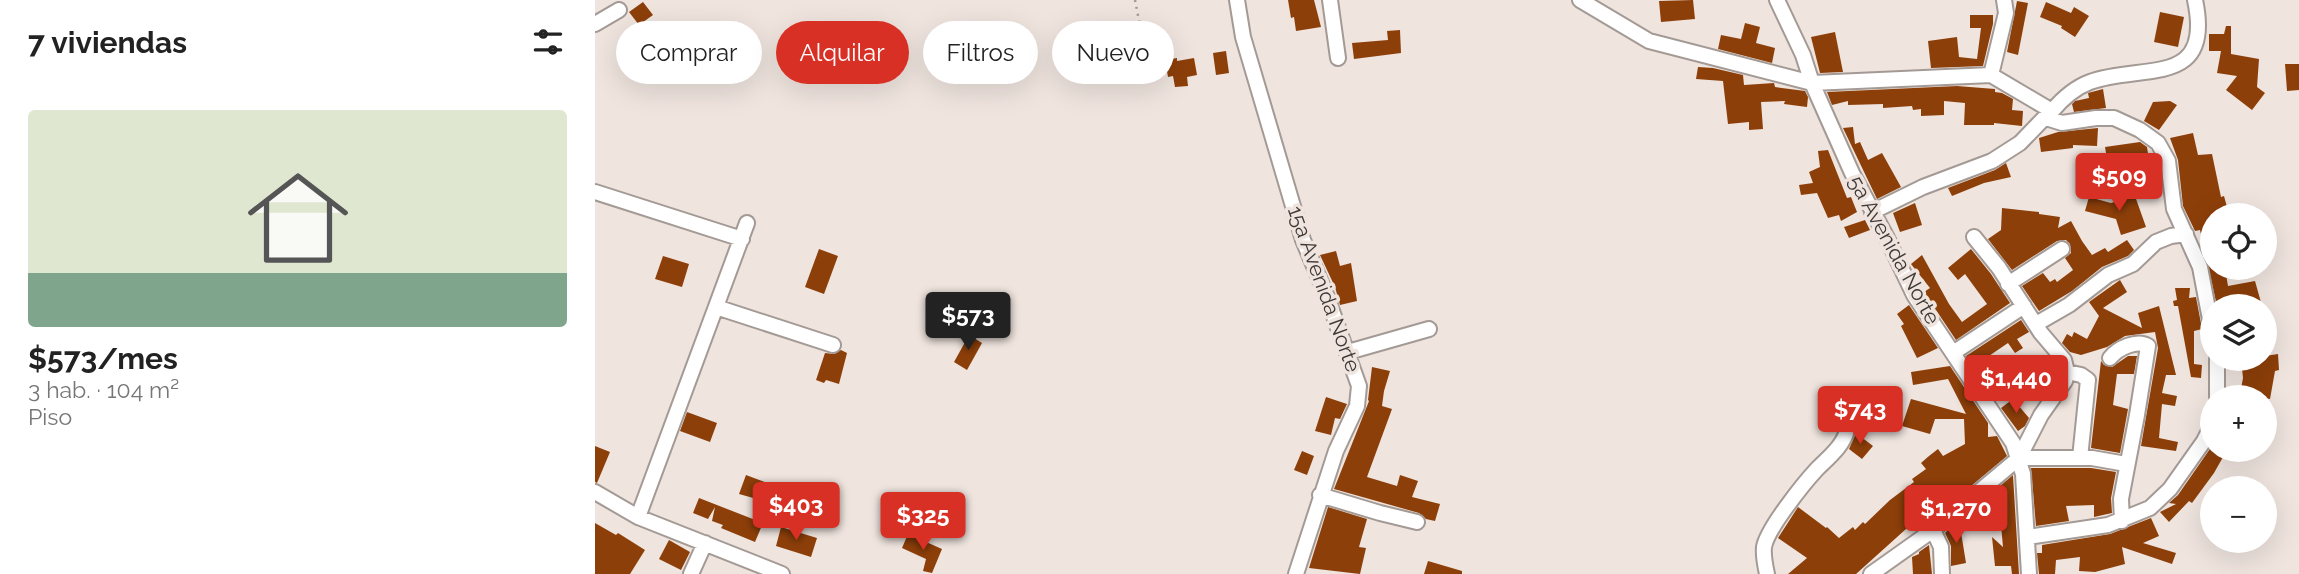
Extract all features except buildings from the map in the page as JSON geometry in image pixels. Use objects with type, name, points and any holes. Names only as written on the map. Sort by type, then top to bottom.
[{"type":"street","name":"15a Avenida Norte","points":[[1237,0],[1243,37],[1303,240],[1356,374],[1359,396],[1320,495],[1301,573]]},
{"type":"street","points":[[1330,0],[1338,58]]},
{"type":"street","points":[[1580,0],[1649,41],[1812,83],[1991,75],[2062,123],[2114,118],[2151,136],[2164,150],[2175,209],[2200,267],[2205,294]]},
{"type":"street","name":"5a Avenida Norte","points":[[1777,0],[1852,173],[1887,237],[1914,295],[2000,420],[2019,458],[2024,474],[2029,574]]},
{"type":"street","points":[[1991,75],[2006,13],[2004,0]]},
{"type":"street","points":[[1872,212],[1923,187],[1992,161],[2020,143],[2072,91],[2092,81],[2173,67],[2186,58],[2196,44],[2195,0]]},
{"type":"street","points":[[595,24],[619,10]]},
{"type":"street","points":[[595,192],[742,239]]},
{"type":"street","points":[[638,517],[747,223]]},
{"type":"street","points":[[2036,324],[2069,305],[2108,275],[2133,264],[2156,242],[2186,234]]},
{"type":"street","points":[[1871,574],[1933,530],[2019,458],[2041,415],[2065,381],[2067,372],[2064,360],[1974,237]]},
{"type":"street","points":[[2008,284],[2062,249]]},
{"type":"street","points":[[1953,353],[2024,306]]},
{"type":"street","points":[[716,307],[833,345]]},
{"type":"street","points":[[1348,352],[1429,329]]},
{"type":"street","points":[[2110,358],[2115,352],[2135,343],[2145,343],[2148,346],[2126,464],[2121,499],[2122,521]]},
{"type":"street","points":[[2067,372],[2081,375],[2088,380],[2080,458]]},
{"type":"street","points":[[1767,574],[1764,548],[1769,535],[1807,480],[1847,435],[1847,430]]},
{"type":"street","points":[[2028,537],[2122,521],[2141,513],[2160,500],[2200,446]]},
{"type":"street","points":[[2019,458],[2101,459],[2126,464]]},
{"type":"street","points":[[595,492],[638,517],[782,574]]},
{"type":"street","points":[[1320,495],[1417,522]]},
{"type":"street","points":[[1933,530],[1941,547],[1942,574]]},
{"type":"street","points":[[691,574],[705,543]]},
{"type":"path","points":[[1135,0],[1139,21]]}]
